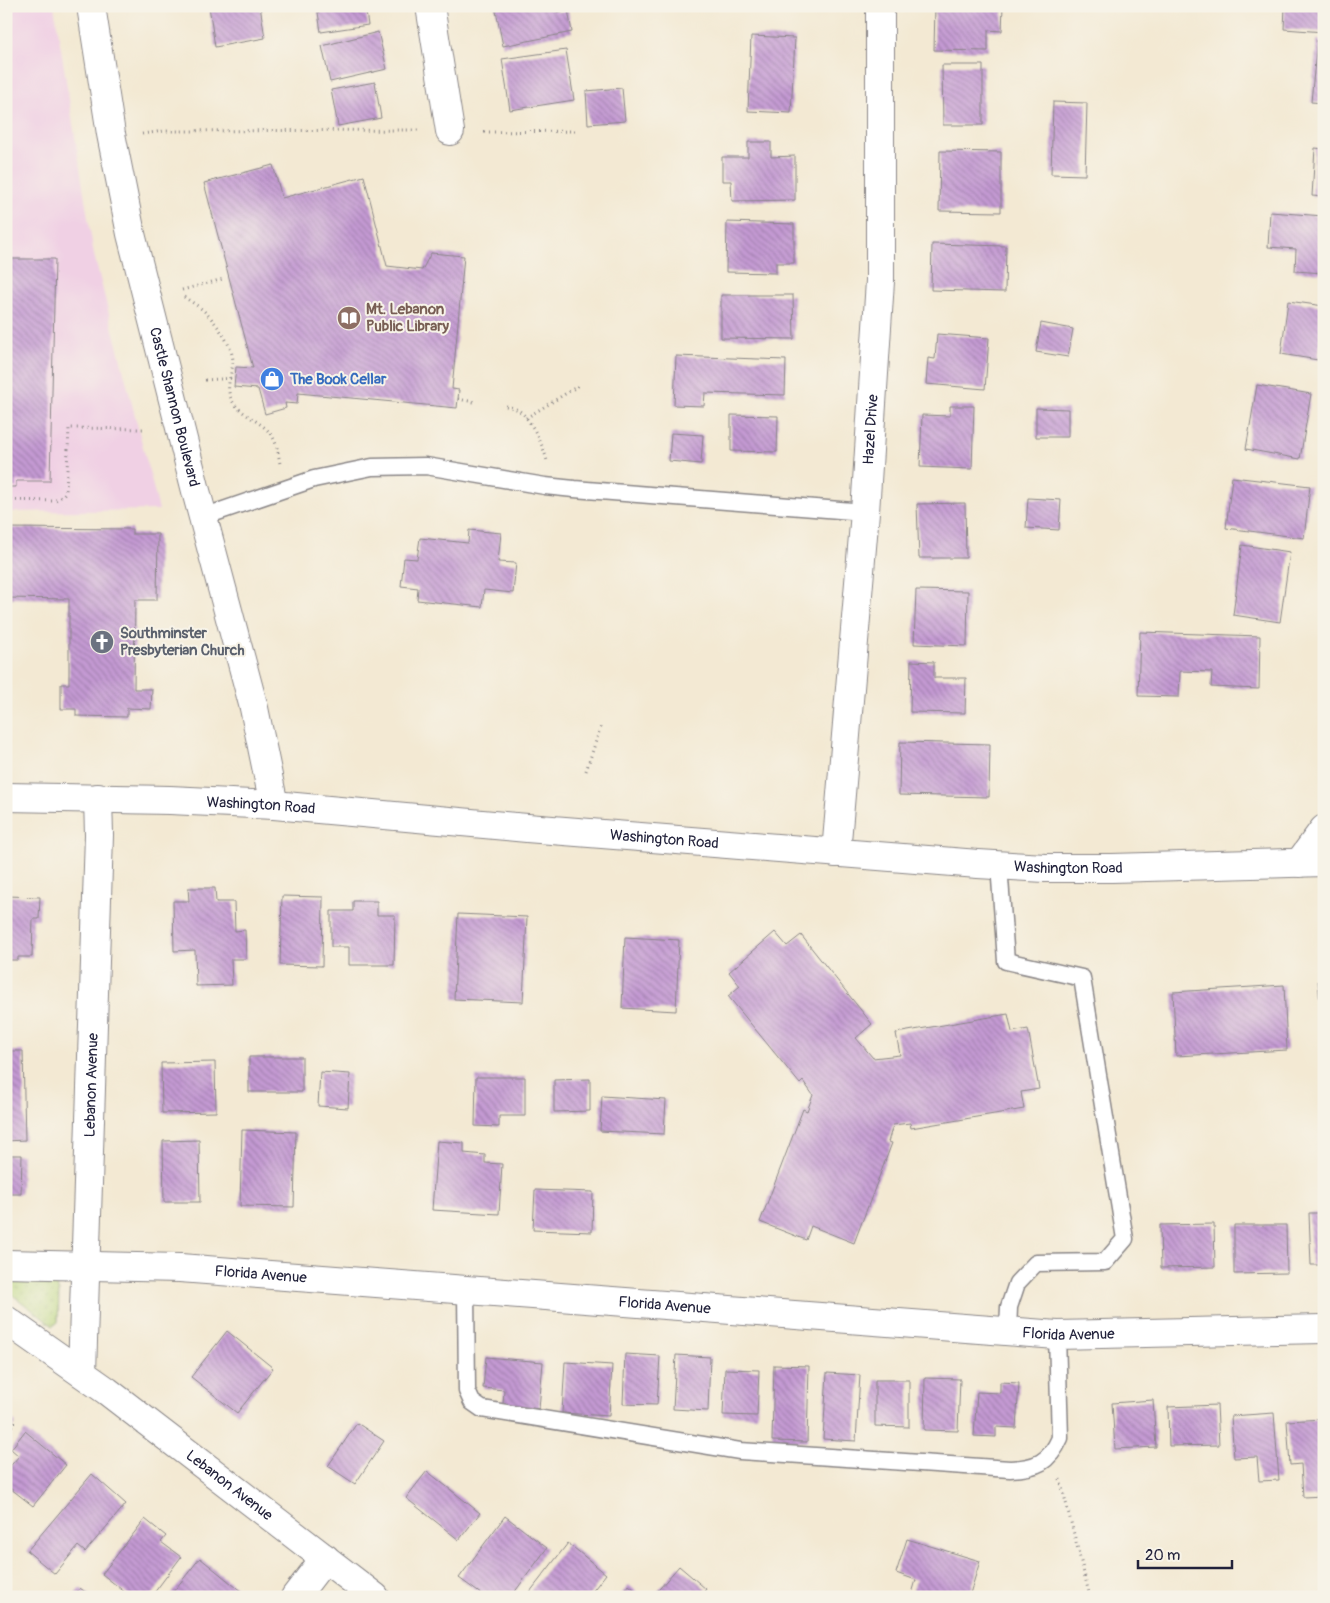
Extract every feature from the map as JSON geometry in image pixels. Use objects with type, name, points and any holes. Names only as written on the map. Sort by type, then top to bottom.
[{"type":"street","name":"Castle Shannon Boulevard","points":[[91,6],[131,234],[254,708],[274,805]]},
{"type":"street","points":[[430,6],[450,131]]},
{"type":"street","name":"Hazel Drive","points":[[836,852],[865,512],[880,282],[880,6]]},
{"type":"street","name":"Washington Road","points":[[6,797],[98,798],[274,805],[527,828],[1044,868],[1312,863]]},
{"type":"street","name":"Lebanon Avenue","points":[[82,1373],[99,845],[98,798]]},
{"type":"street","points":[[1312,863],[1324,829]]},
{"type":"street","name":"Florida Avenue","points":[[6,1264],[180,1268],[1057,1335],[1324,1329]]},
{"type":"street","name":"Lebanon Avenue","points":[[6,1320],[82,1373],[375,1597]]},
{"type":"street","points":[[295,1597],[325,1558]]},
{"type":"lane","points":[[203,516],[314,479],[372,466],[426,466],[545,486],[865,512]]},
{"type":"lane","points":[[999,865],[1006,960],[1082,978],[1125,1239],[1105,1262],[1036,1263],[1017,1283],[1009,1307],[1008,1331]]},
{"type":"lane","points":[[466,1290],[467,1391],[472,1402],[482,1409],[740,1452],[1010,1468],[1027,1468],[1044,1462],[1054,1452],[1060,1438],[1057,1335]]},
{"type":"path","points":[[137,134],[164,131],[418,130]]},
{"type":"path","points":[[484,132],[577,131]]},
{"type":"path","points":[[182,290],[223,279]]},
{"type":"path","points":[[184,297],[203,310],[222,332],[233,360],[229,378],[230,396],[238,407],[269,431],[277,446],[280,464]]},
{"type":"path","points":[[206,380],[235,378]]},
{"type":"path","points":[[526,418],[578,386]]},
{"type":"path","points":[[458,399],[474,402]]},
{"type":"path","points":[[506,406],[518,410],[534,429],[548,465]]},
{"type":"path","points":[[6,500],[54,501],[66,492],[68,428],[146,429]]},
{"type":"path","points":[[586,771],[601,726]]},
{"type":"path","points":[[1054,1452],[1090,1597]]},
{"type":"shaded area","points":[[6,6],[54,6],[94,255],[159,510],[6,512]]},
{"type":"green space","points":[[11,1282],[56,1284],[59,1292],[58,1322],[53,1326],[6,1290],[6,1284]]},
{"type":"building","points":[[209,6],[260,6],[265,38],[215,47]]},
{"type":"building","points":[[317,6],[365,6],[368,25],[321,32]]},
{"type":"building","points":[[495,6],[556,6],[557,12],[568,10],[572,32],[503,46]]},
{"type":"building","points":[[935,6],[1003,6],[1002,31],[988,30],[988,51],[934,50]]},
{"type":"building","points":[[1285,6],[1324,6],[1324,32],[1284,29]]},
{"type":"building","points":[[378,32],[387,69],[330,82],[322,46]]},
{"type":"building","points":[[751,36],[795,38],[791,113],[748,111]]},
{"type":"building","points":[[1317,40],[1324,41],[1324,103],[1311,102]]},
{"type":"building","points":[[566,50],[574,100],[510,110],[502,59]]},
{"type":"building","points":[[942,65],[983,65],[983,125],[943,125]]},
{"type":"building","points":[[375,82],[381,118],[338,126],[331,90]]},
{"type":"building","points":[[622,88],[625,121],[588,124],[586,91]]},
{"type":"building","points":[[1053,102],[1087,103],[1085,175],[1051,174]]},
{"type":"building","points":[[748,142],[771,142],[771,157],[795,156],[795,200],[732,201],[731,181],[722,181],[722,157],[748,157]]},
{"type":"building","points":[[1315,148],[1324,149],[1324,197],[1312,196]]},
{"type":"building","points":[[940,151],[1001,152],[1001,212],[939,211]]},
{"type":"building","name":"Mt. Lebanon Public Library","points":[[273,165],[282,198],[364,176],[387,266],[422,270],[431,253],[464,256],[452,389],[459,390],[457,408],[298,393],[297,404],[285,403],[286,408],[265,414],[258,389],[234,387],[236,367],[253,368],[204,183]]},
{"type":"building","points":[[1270,212],[1324,216],[1324,273],[1295,271],[1296,249],[1268,247]]},
{"type":"building","points":[[727,222],[794,224],[794,263],[776,263],[776,273],[726,272]]},
{"type":"building","points":[[932,244],[1006,246],[1005,292],[931,290]]},
{"type":"building","points":[[6,259],[55,259],[50,481],[16,481],[16,487],[6,487]]},
{"type":"building","points":[[721,295],[793,295],[794,339],[721,338]]},
{"type":"building","points":[[1288,301],[1324,306],[1318,360],[1281,354]]},
{"type":"building","points":[[1041,323],[1073,329],[1068,357],[1036,352]]},
{"type":"building","points":[[937,334],[989,338],[985,389],[926,384],[928,358],[935,359]]},
{"type":"building","points":[[676,356],[786,360],[785,395],[705,393],[704,406],[674,405]]},
{"type":"building","points":[[1257,385],[1311,394],[1300,459],[1246,449]]},
{"type":"building","points":[[950,406],[974,406],[972,469],[920,467],[922,415],[950,416]]},
{"type":"building","points":[[1036,408],[1068,409],[1068,437],[1036,437]]},
{"type":"building","points":[[731,415],[778,416],[777,452],[731,451]]},
{"type":"building","points":[[671,433],[703,435],[701,464],[669,461]]},
{"type":"building","points":[[1232,477],[1310,486],[1304,538],[1226,528]]},
{"type":"building","points":[[1028,498],[1061,500],[1059,530],[1026,528]]},
{"type":"building","points":[[965,503],[966,558],[919,558],[917,504]]},
{"type":"building","name":"Southminster Presbyterian Church","points":[[6,528],[132,529],[132,534],[158,534],[157,600],[135,600],[134,689],[152,689],[151,709],[127,708],[127,717],[76,716],[76,709],[61,709],[61,684],[69,684],[69,599],[6,598]]},
{"type":"building","points":[[469,530],[501,533],[498,562],[516,563],[513,593],[484,590],[482,607],[417,600],[418,588],[401,586],[404,558],[417,559],[420,538],[468,543]]},
{"type":"building","points":[[1242,545],[1290,552],[1280,622],[1233,615]]},
{"type":"building","points":[[916,590],[968,591],[967,646],[914,644]]},
{"type":"building","points":[[1140,632],[1260,636],[1259,689],[1211,687],[1212,672],[1180,671],[1179,697],[1138,696]]},
{"type":"building","points":[[911,661],[934,662],[934,678],[966,678],[965,713],[910,712]]},
{"type":"building","points":[[900,742],[990,744],[989,797],[899,795]]},
{"type":"building","points":[[188,888],[215,888],[216,902],[234,902],[235,931],[245,930],[246,959],[231,959],[232,985],[196,986],[195,950],[174,951],[173,901],[189,901]]},
{"type":"building","points":[[6,896],[40,897],[39,919],[33,919],[32,957],[18,957],[18,960],[6,960]]},
{"type":"building","points":[[282,896],[323,897],[322,966],[280,965]]},
{"type":"building","points":[[353,901],[377,901],[377,915],[395,915],[394,965],[349,965],[349,947],[331,947],[331,911],[353,911]]},
{"type":"building","points":[[458,914],[527,917],[523,1002],[454,999]]},
{"type":"building","points":[[775,932],[787,946],[801,935],[872,1024],[856,1038],[873,1058],[900,1055],[896,1033],[1008,1014],[1012,1032],[1028,1029],[1039,1089],[1021,1092],[1024,1109],[911,1128],[910,1123],[893,1125],[888,1142],[892,1143],[854,1243],[811,1226],[806,1240],[760,1222],[803,1109],[807,1111],[813,1095],[803,1081],[800,1084],[728,996],[740,986],[729,972]]},
{"type":"building","points":[[625,937],[679,940],[676,1011],[622,1008]]},
{"type":"building","points":[[1318,981],[1324,981],[1324,1029],[1322,1029]]},
{"type":"building","points":[[1284,985],[1287,1050],[1176,1056],[1173,992]]},
{"type":"building","points":[[6,1051],[23,1051],[25,1140],[6,1141]]},
{"type":"building","points":[[249,1057],[302,1057],[302,1092],[249,1092]]},
{"type":"building","points":[[215,1062],[216,1112],[162,1113],[161,1063]]},
{"type":"building","points":[[320,1072],[350,1074],[348,1108],[318,1106]]},
{"type":"building","points":[[476,1077],[525,1077],[525,1116],[499,1116],[499,1127],[475,1126]]},
{"type":"building","points":[[590,1079],[590,1111],[554,1112],[554,1080]]},
{"type":"building","points":[[602,1096],[666,1100],[664,1134],[600,1131]]},
{"type":"building","points":[[242,1130],[296,1132],[294,1207],[240,1206]]},
{"type":"building","points":[[199,1140],[200,1202],[164,1202],[163,1141]]},
{"type":"building","points":[[437,1141],[464,1143],[464,1153],[485,1155],[485,1163],[502,1164],[499,1214],[432,1210]]},
{"type":"building","points":[[6,1155],[22,1155],[21,1194],[6,1194]]},
{"type":"building","points":[[535,1190],[593,1192],[592,1232],[533,1230]]},
{"type":"building","points":[[1309,1213],[1324,1213],[1324,1265],[1311,1265]]},
{"type":"building","points":[[1214,1224],[1215,1267],[1161,1268],[1160,1225]]},
{"type":"building","points":[[1234,1225],[1286,1225],[1287,1273],[1234,1274]]},
{"type":"building","points":[[227,1331],[273,1368],[237,1413],[191,1377]]},
{"type":"building","points":[[625,1354],[660,1356],[657,1405],[623,1404]]},
{"type":"building","points":[[676,1355],[710,1357],[708,1411],[673,1409]]},
{"type":"building","points":[[486,1357],[543,1362],[539,1409],[503,1405],[504,1390],[483,1388]]},
{"type":"building","points":[[565,1362],[612,1365],[609,1416],[562,1413]]},
{"type":"building","points":[[774,1365],[809,1366],[807,1442],[772,1441]]},
{"type":"building","points":[[725,1369],[759,1370],[757,1416],[723,1415]]},
{"type":"building","points":[[827,1373],[860,1375],[856,1441],[823,1439]]},
{"type":"building","points":[[925,1378],[960,1379],[958,1431],[924,1430]]},
{"type":"building","points":[[875,1380],[909,1380],[909,1427],[875,1426]]},
{"type":"building","points":[[1000,1382],[1019,1383],[1016,1428],[996,1427],[996,1437],[974,1436],[977,1392],[1000,1393]]},
{"type":"building","points":[[1153,1400],[1156,1447],[1115,1449],[1112,1403]]},
{"type":"building","points":[[1217,1405],[1219,1445],[1169,1446],[1168,1407]]},
{"type":"building","points":[[1274,1413],[1279,1480],[1259,1481],[1257,1457],[1234,1458],[1231,1416]]},
{"type":"building","points":[[6,1414],[16,1423],[6,1433]]},
{"type":"building","points":[[1324,1419],[1324,1496],[1303,1497],[1301,1464],[1290,1465],[1287,1421]]},
{"type":"building","points":[[357,1423],[384,1441],[355,1484],[328,1466]]},
{"type":"building","points":[[25,1431],[66,1465],[33,1506],[6,1485],[6,1471],[19,1456],[11,1449]]},
{"type":"building","points":[[427,1471],[480,1513],[459,1540],[406,1498]]},
{"type":"building","points":[[92,1474],[126,1504],[85,1552],[78,1546],[55,1574],[27,1551]]},
{"type":"building","points":[[505,1516],[547,1548],[511,1597],[485,1597],[459,1578]]},
{"type":"building","points":[[145,1519],[166,1536],[161,1542],[181,1557],[151,1597],[131,1597],[102,1574]]},
{"type":"building","points":[[907,1539],[980,1561],[969,1597],[911,1597],[916,1580],[896,1573]]},
{"type":"building","points":[[568,1543],[606,1574],[588,1597],[526,1597]]},
{"type":"building","points":[[200,1558],[242,1592],[238,1597],[169,1597]]},
{"type":"building","points":[[679,1566],[706,1589],[700,1597],[656,1597],[654,1595]]},
{"type":"building","points":[[629,1585],[643,1597],[619,1597]]},
{"type":"building","points":[[80,1588],[92,1597],[73,1597]]},
{"type":"place","name":"Mt. Lebanon Public Library","points":[[349,318]]},
{"type":"place","name":"The Book Cellar","points":[[272,379]]},
{"type":"place","name":"Southminster Presbyterian Church","points":[[102,642]]}]
